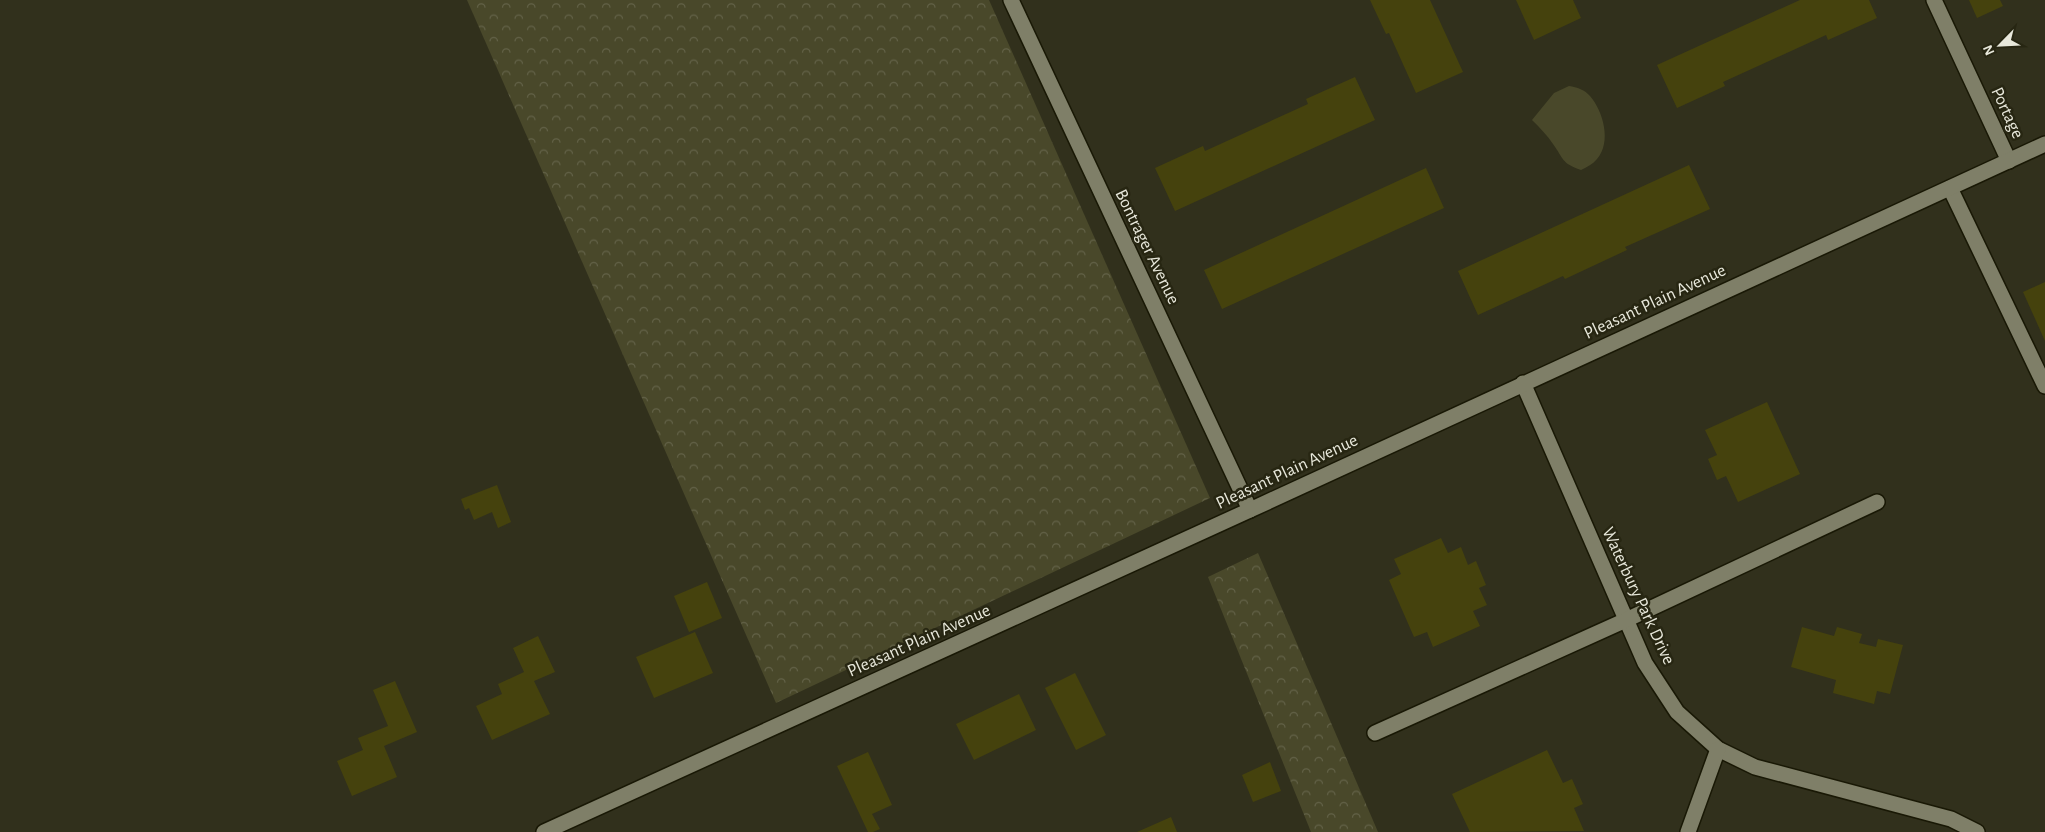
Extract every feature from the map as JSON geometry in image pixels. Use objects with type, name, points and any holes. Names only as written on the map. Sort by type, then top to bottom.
[{"type":"street","name":"Bontrager Avenue","points":[[1011,0],[1250,510]]},
{"type":"street","name":"Portage","points":[[1934,0],[2009,161]]},
{"type":"street","name":"Pleasant Plain Avenue","points":[[544,832],[2045,144]]},
{"type":"street","points":[[1950,188],[2045,386]]},
{"type":"street","name":"Waterbury Park Drive","points":[[1523,383],[1645,664],[1677,712],[1718,749],[1755,767],[1951,819],[1977,832]]},
{"type":"street","points":[[1374,732],[1626,620],[1877,502]]},
{"type":"street","points":[[1688,832],[1718,749]]},
{"type":"green space","points":[[467,0],[989,0],[1210,498],[776,703]]},
{"type":"green space","points":[[1569,86],[1581,89],[1590,96],[1599,110],[1604,127],[1605,136],[1602,152],[1594,162],[1581,170],[1564,160],[1532,120],[1554,93]]},
{"type":"green space","points":[[1258,553],[1378,832],[1311,832],[1208,577]]},
{"type":"building","points":[[1370,0],[1430,0],[1463,72],[1416,93],[1389,33],[1386,34]]},
{"type":"building","points":[[1516,0],[1573,0],[1581,18],[1534,40]]},
{"type":"building","points":[[1800,0],[1869,0],[1877,18],[1828,40],[1826,35],[1723,82],[1725,86],[1677,108],[1657,65]]},
{"type":"building","points":[[1969,0],[2000,0],[2003,6],[1977,18]]},
{"type":"building","points":[[1355,77],[1375,120],[1175,211],[1155,168],[1203,146],[1205,151],[1308,104],[1306,99]]},
{"type":"building","points":[[1689,165],[1710,209],[1625,247],[1627,250],[1565,279],[1563,276],[1478,315],[1458,271]]},
{"type":"building","points":[[1426,168],[1444,208],[1222,309],[1204,270]]},
{"type":"building","points":[[2045,282],[2045,341],[2023,292]]},
{"type":"building","points":[[1767,402],[1800,474],[1738,502],[1726,476],[1717,480],[1708,459],[1717,455],[1705,430]]},
{"type":"building","points":[[497,485],[511,522],[498,528],[492,512],[474,520],[469,508],[465,510],[461,499]]},
{"type":"building","points":[[1441,538],[1448,553],[1461,547],[1468,565],[1476,561],[1486,585],[1479,588],[1487,605],[1473,611],[1480,626],[1433,647],[1427,632],[1414,637],[1389,580],[1401,574],[1394,559]]},
{"type":"building","points":[[707,582],[722,618],[689,632],[674,596]]},
{"type":"building","points":[[1802,627],[1834,636],[1837,627],[1862,634],[1859,643],[1876,647],[1878,639],[1903,645],[1890,694],[1877,691],[1874,704],[1833,693],[1836,680],[1791,667]]},
{"type":"building","points":[[695,632],[713,673],[654,698],[636,657]]},
{"type":"building","points":[[538,636],[555,672],[534,681],[550,714],[492,740],[476,706],[502,694],[498,684],[524,672],[513,648]]},
{"type":"building","points":[[1075,673],[1106,735],[1076,750],[1045,688]]},
{"type":"building","points":[[395,681],[417,732],[384,746],[397,777],[352,796],[337,761],[363,750],[358,738],[388,726],[373,690]]},
{"type":"building","points":[[1019,694],[1036,730],[974,760],[956,724]]},
{"type":"building","points":[[1547,750],[1563,783],[1572,779],[1583,804],[1574,808],[1584,831],[1470,832],[1452,794]]},
{"type":"building","points":[[868,752],[892,805],[872,814],[880,829],[873,832],[868,832],[837,766]]},
{"type":"building","points":[[1270,762],[1281,791],[1253,802],[1242,775]]},
{"type":"building","points":[[1171,817],[1177,832],[1137,832]]}]
